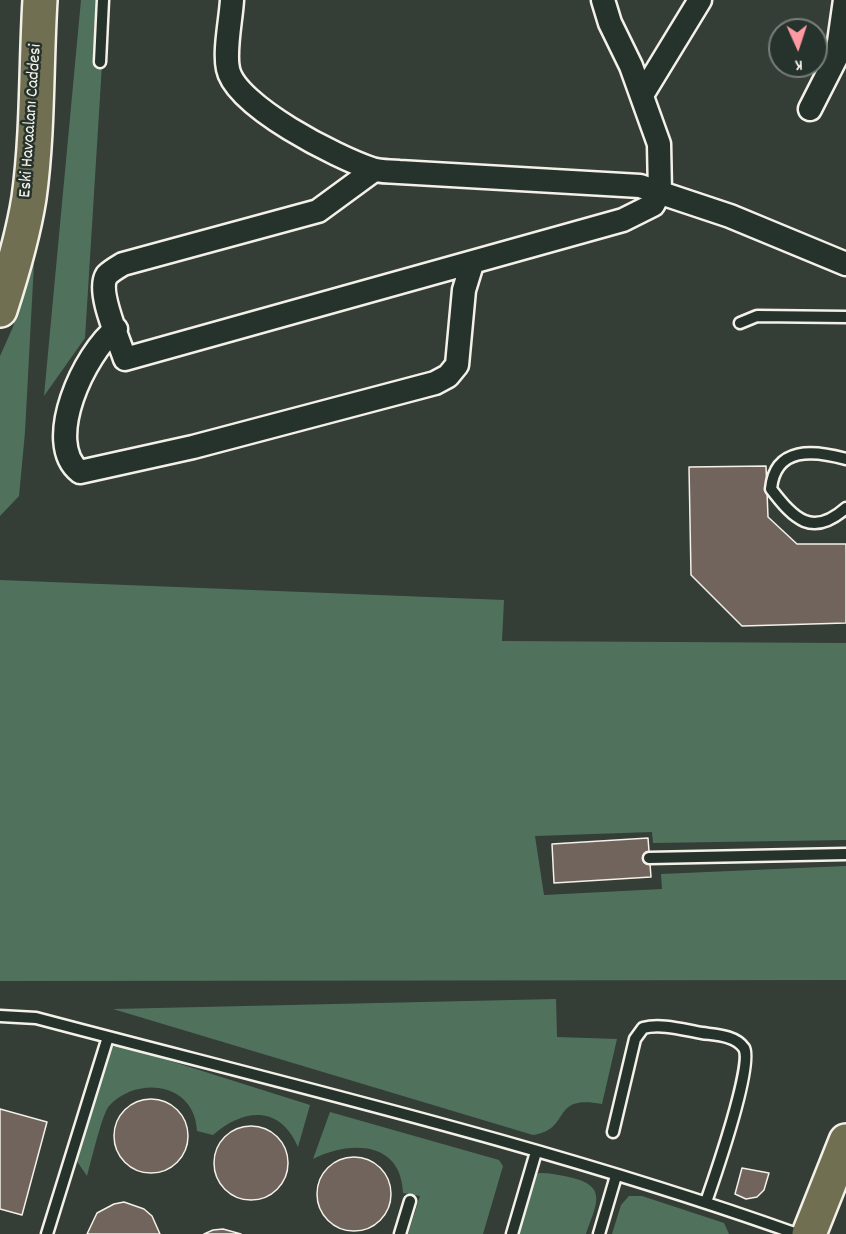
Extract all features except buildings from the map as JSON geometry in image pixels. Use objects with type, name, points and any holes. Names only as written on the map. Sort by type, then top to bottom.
[{"type":"main road","name":"Eski Havaalanı Caddesi","points":[[0,310],[18,252],[29,198],[40,0]]},
{"type":"main road","points":[[809,1234],[846,1141]]},
{"type":"street","points":[[232,0],[228,69],[235,84],[247,98],[298,134],[340,156],[374,170],[640,186],[754,225],[846,264]]},
{"type":"street","points":[[642,95],[700,0]]},
{"type":"street","points":[[374,170],[318,211],[123,264],[108,274],[104,284],[105,302],[125,359],[623,220],[653,205],[660,192],[659,144],[642,95],[597,1]]},
{"type":"street","points":[[810,110],[837,56],[844,1]]},
{"type":"street","points":[[116,329],[96,350],[74,388],[64,442],[70,461],[80,472],[193,447],[435,383],[448,376],[457,365],[464,290],[472,264]]},
{"type":"lane","points":[[100,63],[103,0]]},
{"type":"lane","points":[[740,323],[757,316],[846,317]]},
{"type":"lane","points":[[846,459],[817,452],[786,458],[775,468],[771,489],[791,514],[808,522],[828,521],[846,508]]},
{"type":"lane","points":[[649,858],[846,854]]},
{"type":"lane","points":[[0,1016],[36,1018],[536,1152],[706,1202],[797,1234]]},
{"type":"lane","points":[[613,1132],[635,1039],[643,1028],[673,1028],[729,1037],[740,1044],[745,1050],[746,1064],[725,1146],[706,1202]]},
{"type":"lane","points":[[47,1234],[108,1037]]},
{"type":"lane","points":[[512,1234],[536,1152]]},
{"type":"lane","points":[[599,1234],[616,1176]]},
{"type":"lane","points":[[400,1234],[410,1201]]},
{"type":"green space","points":[[81,0],[106,0],[85,338],[44,396]]},
{"type":"green space","points":[[35,244],[25,432],[19,496],[0,516],[0,356],[13,327]]},
{"type":"green space","points":[[0,580],[504,600],[502,641],[846,643],[846,840],[653,843],[652,832],[535,836],[544,895],[662,889],[661,874],[846,866],[846,980],[0,981]]},
{"type":"green space","points":[[556,999],[557,1037],[617,1039],[602,1104],[585,1102],[574,1104],[567,1108],[553,1126],[545,1132],[533,1135],[113,1009]]},
{"type":"green space","points":[[120,1045],[310,1105],[298,1147],[290,1133],[281,1124],[260,1115],[237,1120],[213,1135],[197,1131],[194,1115],[186,1102],[176,1094],[163,1089],[149,1088],[135,1090],[121,1096],[109,1106],[100,1128],[87,1176],[74,1157],[104,1053]]},
{"type":"green space","points":[[330,1112],[499,1160],[503,1166],[483,1234],[408,1234],[420,1196],[403,1193],[400,1176],[393,1163],[383,1154],[371,1149],[342,1149],[313,1159]]},
{"type":"green space","points":[[539,1173],[573,1178],[591,1187],[596,1199],[586,1234],[519,1234],[533,1177]]},
{"type":"green space","points":[[629,1196],[642,1196],[724,1223],[729,1234],[612,1234],[621,1205]]}]
